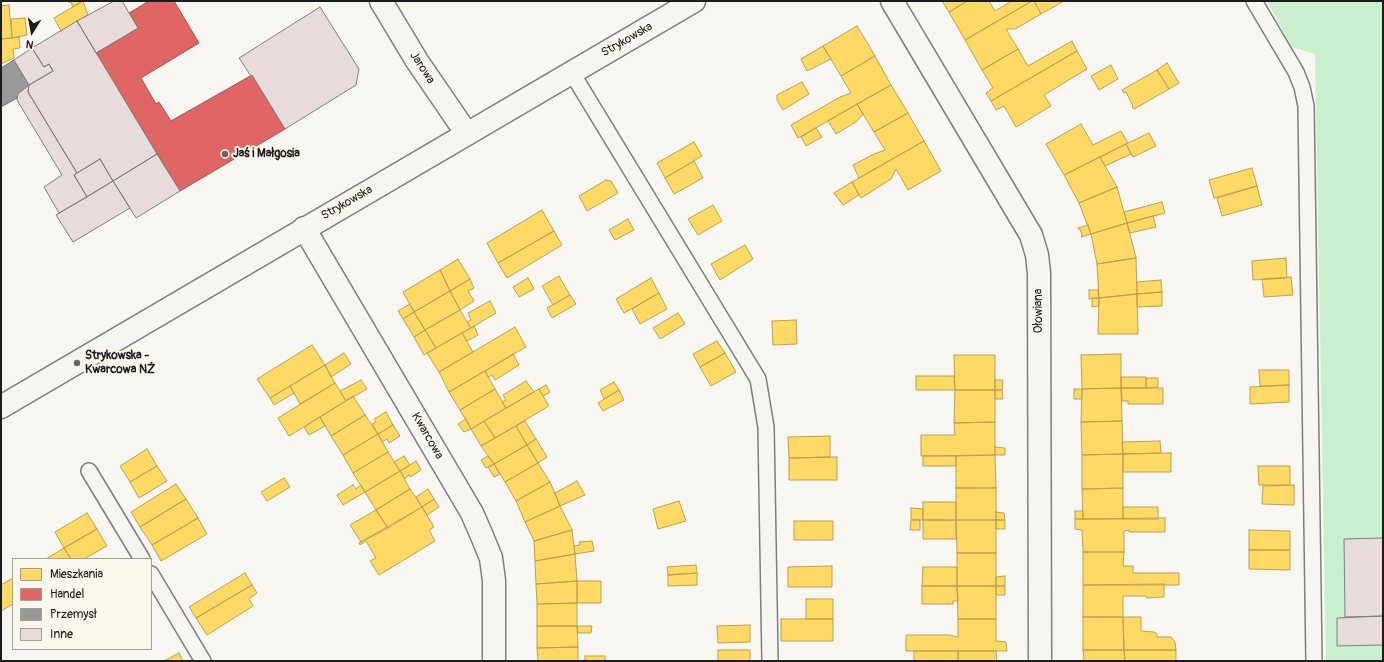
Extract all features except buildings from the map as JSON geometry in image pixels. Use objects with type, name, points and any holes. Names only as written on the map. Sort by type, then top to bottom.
[{"type":"street","name":"Jarowa","points":[[381,1],[417,61],[467,134]]},
{"type":"street","name":"Strykowska","points":[[1,407],[304,228],[694,1]]},
{"type":"street","name":"Ołowiana","points":[[892,1],[1031,235],[1037,255],[1039,281],[1040,661]]},
{"type":"street","name":"Kwarcowa","points":[[304,228],[472,513],[491,558],[494,581],[494,661]]},
{"type":"lane","points":[[1254,1],[1288,56],[1296,72],[1302,87],[1306,106],[1314,661]]},
{"type":"lane","points":[[572,73],[758,379],[766,427],[770,661]]},
{"type":"lane","points":[[88,471],[141,558]]},
{"type":"lane","points":[[152,576],[203,661]]},
{"type":"green space","points":[[1267,1],[1383,1],[1383,661],[1326,661],[1315,54],[1292,47]]},
{"type":"place","name":"Jaś i Małgosia","points":[[225,154]]},
{"type":"place","name":"Strykowska - Kwarcowa NŻ","points":[[77,363]]}]
